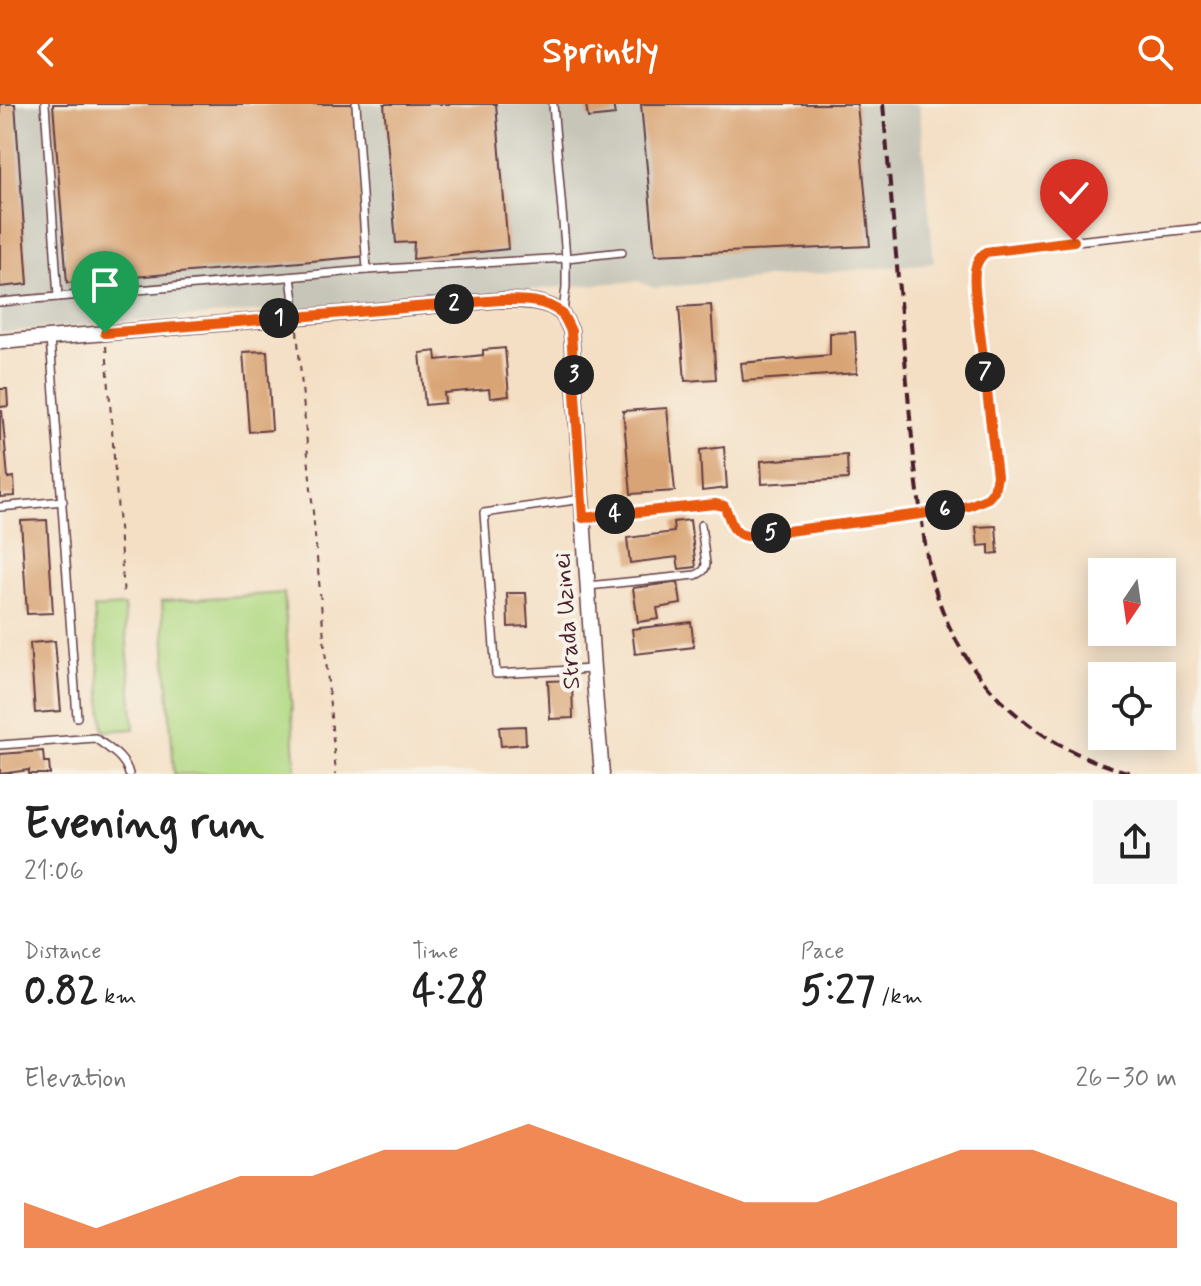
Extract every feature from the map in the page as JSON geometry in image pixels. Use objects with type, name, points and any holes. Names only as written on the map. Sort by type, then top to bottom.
[{"type":"street","points":[[0,342],[500,300],[546,305],[563,314]]},
{"type":"street","name":"Strada Uzinei","points":[[563,314],[571,331],[602,774]]},
{"type":"lane","points":[[45,104],[58,297]]},
{"type":"lane","points":[[356,104],[367,270]]},
{"type":"lane","points":[[553,104],[566,258],[563,314]]},
{"type":"lane","points":[[583,518],[715,504],[724,506],[732,529],[739,535],[748,536],[921,514],[981,502],[994,491],[997,476],[975,290],[975,266],[979,258],[986,252],[999,249],[1201,228]]},
{"type":"lane","points":[[0,302],[367,270],[622,252]]},
{"type":"lane","points":[[291,277],[296,317]]},
{"type":"lane","points":[[50,338],[77,717]]},
{"type":"lane","points":[[582,499],[484,513],[496,674],[593,669]]},
{"type":"lane","points":[[0,507],[63,501]]},
{"type":"lane","points":[[588,586],[702,572],[706,564],[701,525]]},
{"type":"lane","points":[[0,745],[95,738],[122,759],[129,774]]},
{"type":"path","points":[[296,317],[336,774]]},
{"type":"path","points":[[105,333],[124,597]]},
{"type":"shaded area","points":[[0,104],[919,104],[934,263],[654,288],[638,281],[0,332]]},
{"type":"green space","points":[[284,593],[296,774],[174,774],[162,601]]},
{"type":"green space","points":[[124,606],[134,729],[104,731],[94,608]]},
{"type":"building","points":[[0,104],[15,104],[28,284],[0,287]]},
{"type":"building","points":[[53,104],[356,104],[367,256],[67,283]]},
{"type":"building","points":[[384,104],[496,104],[508,249],[413,259],[414,242],[396,243]]},
{"type":"building","points":[[586,104],[613,104],[615,115],[588,118]]},
{"type":"building","points":[[641,104],[857,104],[870,246],[655,255]]},
{"type":"building","points":[[711,305],[716,379],[685,381],[679,307]]},
{"type":"building","points":[[855,332],[857,373],[743,381],[741,363],[830,355],[830,333]]},
{"type":"building","points":[[505,348],[509,396],[490,398],[489,389],[444,393],[445,403],[425,405],[420,353],[436,351],[437,360],[483,355],[483,350]]},
{"type":"building","points":[[267,351],[272,430],[249,432],[243,352]]},
{"type":"building","points":[[0,389],[7,389],[8,406],[0,407]]},
{"type":"building","points":[[667,408],[675,491],[631,494],[623,411]]},
{"type":"building","points":[[0,411],[8,478],[14,477],[15,496],[0,497]]},
{"type":"building","points":[[724,447],[727,488],[702,491],[700,450]]},
{"type":"building","points":[[847,455],[848,479],[762,484],[761,461]]},
{"type":"building","points":[[47,520],[53,613],[27,614],[21,521]]},
{"type":"building","points":[[690,520],[696,567],[679,569],[677,557],[630,563],[627,538],[674,532],[673,522]]},
{"type":"building","points":[[996,526],[998,553],[989,554],[989,545],[978,546],[976,527]]},
{"type":"building","points":[[678,582],[681,604],[657,608],[659,619],[638,622],[633,588]]},
{"type":"building","points":[[507,593],[526,593],[528,626],[508,627]]},
{"type":"building","points":[[691,622],[694,647],[635,654],[632,629]]},
{"type":"building","points":[[55,641],[61,711],[35,713],[30,643]]},
{"type":"building","points":[[572,680],[573,718],[550,719],[548,681]]},
{"type":"building","points":[[525,726],[526,744],[501,746],[499,727]]},
{"type":"building","points":[[43,751],[44,762],[49,762],[50,774],[29,774],[29,770],[0,774],[0,754]]},
{"type":"railway","points":[[883,104],[916,478],[929,568],[946,620],[963,653],[984,682],[1009,708],[1067,749],[1136,774]]},
{"type":"route","points":[[105,333],[500,300],[546,305],[563,314],[571,331],[583,518],[715,504],[724,506],[732,529],[739,535],[748,536],[921,514],[969,506],[988,498],[997,485],[997,476],[975,290],[975,266],[986,252],[1074,241]]}]
